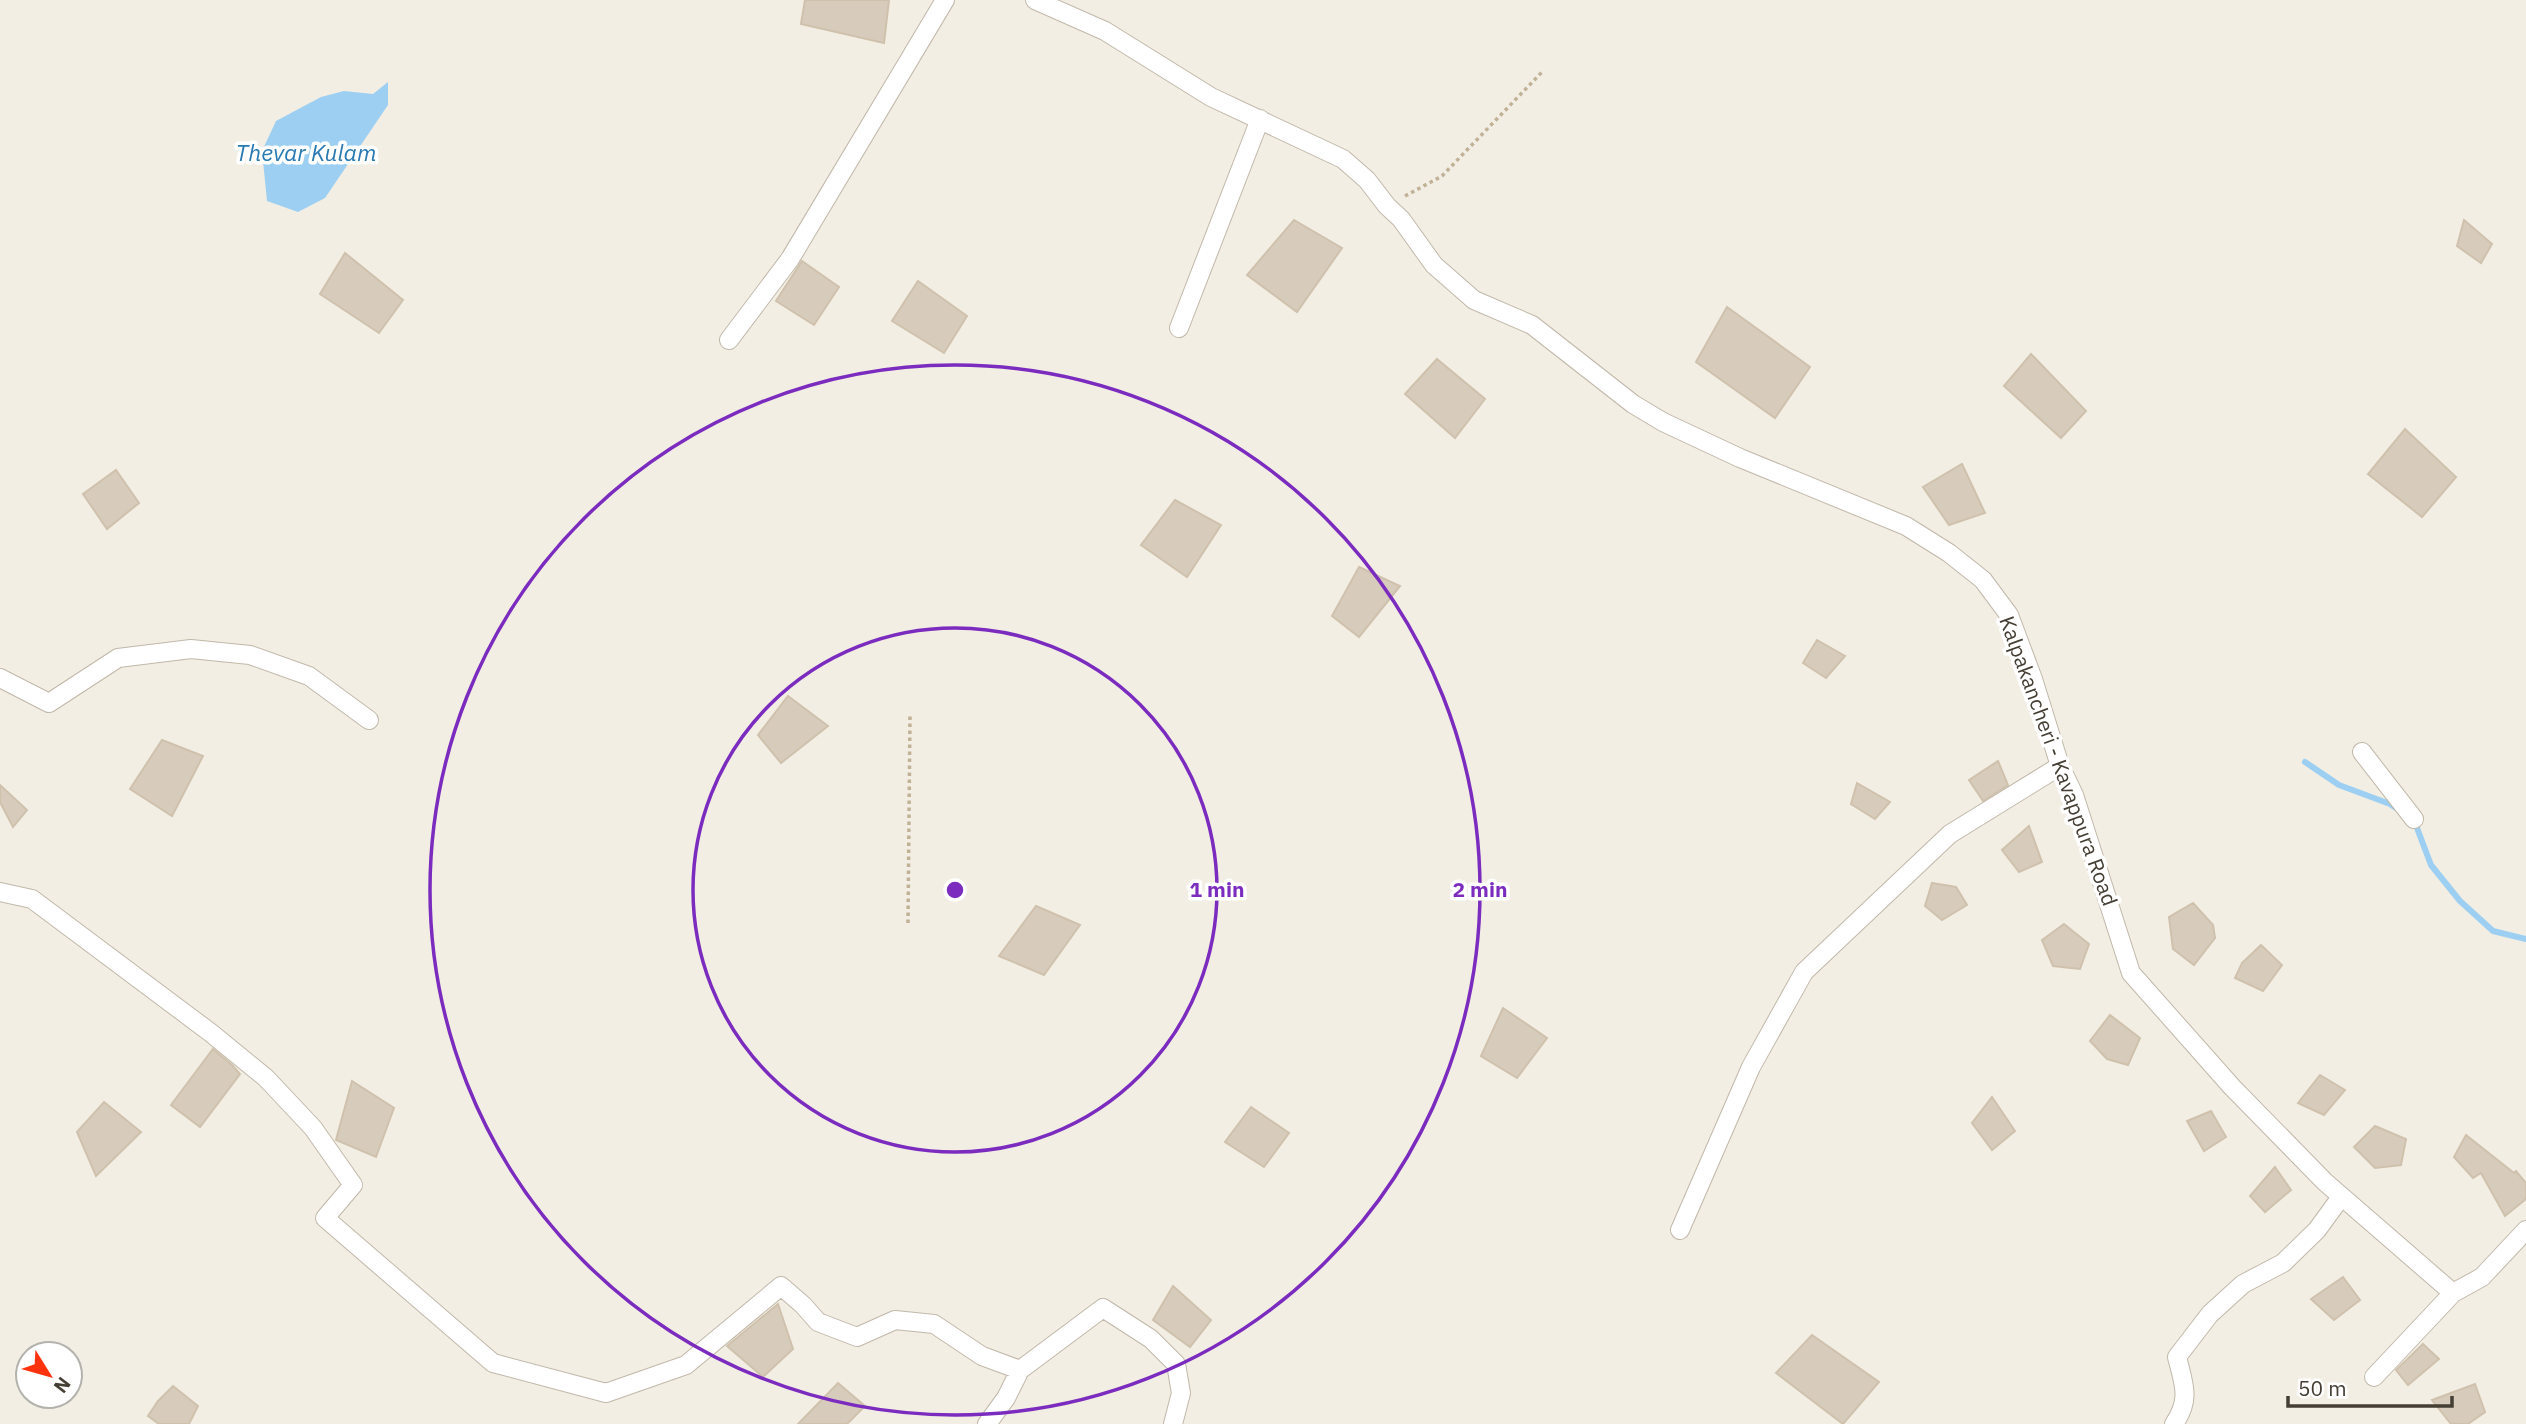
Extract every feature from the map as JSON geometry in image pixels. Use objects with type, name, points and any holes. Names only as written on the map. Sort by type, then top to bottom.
[{"type":"street","points":[[729,340],[790,259],[945,0]]},
{"type":"street","name":"Kalpakancheri - Kavappura Road","points":[[1035,0],[1105,31],[1211,97],[1343,159],[1367,180],[1401,219],[1434,265],[1474,300],[1532,326],[1633,404],[1663,422],[1740,458],[1906,526],[1949,553],[1983,580],[2009,615],[2041,701],[2060,766],[2074,795],[2131,973],[2232,1087],[2341,1197],[2452,1293]]},
{"type":"street","points":[[1179,328],[1260,119]]},
{"type":"street","points":[[0,678],[49,702],[118,658],[191,649],[250,655],[309,676],[369,720]]},
{"type":"street","points":[[2362,752],[2414,819]]},
{"type":"street","points":[[1680,1230],[1751,1067],[1804,972],[1950,834],[2060,766]]},
{"type":"street","points":[[0,892],[32,899],[211,1033],[265,1078],[313,1128],[353,1185],[325,1218],[493,1363],[606,1393],[686,1365],[781,1286],[818,1322],[858,1337],[895,1320],[934,1324],[982,1356],[1020,1370]]},
{"type":"street","points":[[2174,1424],[2181,1414],[2186,1396],[2177,1357],[2210,1314],[2243,1284],[2283,1263],[2317,1230],[2341,1197]]},
{"type":"street","points":[[2374,1377],[2452,1293],[2482,1277],[2526,1230]]},
{"type":"street","points":[[987,1424],[1006,1398],[1020,1370],[1103,1308],[1151,1339],[1177,1364],[1181,1393],[1173,1424]]},
{"type":"path","points":[[1387,206],[1441,176],[1542,72]]},
{"type":"path","points":[[908,923],[910,715]]},
{"type":"water","name":"Thevar Kulam","points":[[388,82],[388,105],[325,198],[298,212],[267,201],[262,151],[276,121],[321,97],[344,91],[373,94]]},
{"type":"building","points":[[805,0],[889,0],[884,43],[801,24]]},
{"type":"building","points":[[1294,220],[1342,248],[1297,312],[1247,275]]},
{"type":"building","points":[[2464,220],[2492,244],[2481,263],[2457,246]]},
{"type":"building","points":[[345,253],[403,300],[379,333],[320,294]]},
{"type":"building","points":[[802,261],[839,287],[814,325],[776,301]]},
{"type":"building","points":[[918,281],[967,316],[944,353],[892,321]]},
{"type":"building","points":[[1727,307],[1810,367],[1775,418],[1696,362]]},
{"type":"building","points":[[2031,354],[2086,411],[2061,438],[2004,386]]},
{"type":"building","points":[[1437,359],[1485,399],[1455,438],[1405,394]]},
{"type":"building","points":[[2405,429],[2456,477],[2422,517],[2368,474]]},
{"type":"building","points":[[1962,464],[1985,513],[1949,525],[1923,487]]},
{"type":"building","points":[[116,470],[139,503],[107,529],[83,494]]},
{"type":"building","points":[[1175,500],[1221,525],[1187,577],[1141,545]]},
{"type":"building","points":[[1359,567],[1400,586],[1359,637],[1332,616]]},
{"type":"building","points":[[1817,640],[1845,656],[1826,678],[1803,663]]},
{"type":"building","points":[[788,696],[828,726],[781,763],[758,735]]},
{"type":"building","points":[[162,740],[203,756],[172,816],[130,789]]},
{"type":"building","points":[[1998,761],[2008,785],[1983,801],[1969,780]]},
{"type":"building","points":[[1857,783],[1890,802],[1875,819],[1851,804]]},
{"type":"building","points":[[0,785],[27,810],[13,827],[0,802]]},
{"type":"building","points":[[2029,826],[2042,862],[2019,872],[2002,850]]},
{"type":"building","points":[[1932,883],[1956,887],[1967,905],[1942,920],[1925,906]]},
{"type":"building","points":[[2193,903],[2213,925],[2215,938],[2194,965],[2173,949],[2169,917]]},
{"type":"building","points":[[1036,906],[1080,925],[1044,975],[999,956]]},
{"type":"building","points":[[2064,924],[2089,944],[2080,969],[2053,966],[2042,940]]},
{"type":"building","points":[[2261,945],[2282,965],[2263,991],[2235,978],[2242,963]]},
{"type":"building","points":[[1503,1008],[1547,1038],[1517,1078],[1481,1056]]},
{"type":"building","points":[[2110,1015],[2140,1038],[2128,1065],[2107,1059],[2090,1041]]},
{"type":"building","points":[[213,1049],[240,1074],[200,1127],[171,1105]]},
{"type":"building","points":[[2320,1075],[2345,1090],[2324,1115],[2298,1103]]},
{"type":"building","points":[[352,1081],[394,1108],[376,1157],[336,1140]]},
{"type":"building","points":[[1992,1097],[2015,1131],[1992,1150],[1972,1123]]},
{"type":"building","points":[[104,1102],[141,1132],[96,1176],[77,1132]]},
{"type":"building","points":[[1251,1107],[1289,1133],[1264,1167],[1225,1142]]},
{"type":"building","points":[[2211,1111],[2226,1137],[2204,1151],[2187,1121]]},
{"type":"building","points":[[2375,1126],[2406,1139],[2401,1165],[2375,1168],[2354,1147]]},
{"type":"building","points":[[2466,1135],[2514,1173],[2516,1171],[2526,1183],[2526,1199],[2505,1216],[2481,1173],[2473,1178],[2454,1157]]},
{"type":"building","points":[[2275,1167],[2291,1190],[2265,1212],[2250,1196]]},
{"type":"building","points":[[2343,1277],[2360,1300],[2334,1320],[2311,1299]]},
{"type":"building","points":[[1173,1286],[1211,1320],[1190,1347],[1153,1320]]},
{"type":"building","points":[[778,1304],[793,1349],[763,1377],[727,1346]]},
{"type":"building","points":[[1812,1335],[1879,1382],[1843,1424],[1776,1373]]},
{"type":"building","points":[[2423,1344],[2439,1359],[2408,1385],[2396,1370]]},
{"type":"building","points":[[838,1383],[865,1406],[847,1424],[798,1424]]},
{"type":"building","points":[[2475,1384],[2485,1412],[2468,1424],[2451,1424],[2432,1400]]},
{"type":"building","points":[[173,1386],[198,1406],[189,1424],[159,1424],[148,1416]]},
{"type":"waterway","points":[[2305,762],[2339,785],[2399,810]]},
{"type":"waterway","points":[[2414,820],[2431,865],[2460,901],[2493,931],[2526,939]]}]
